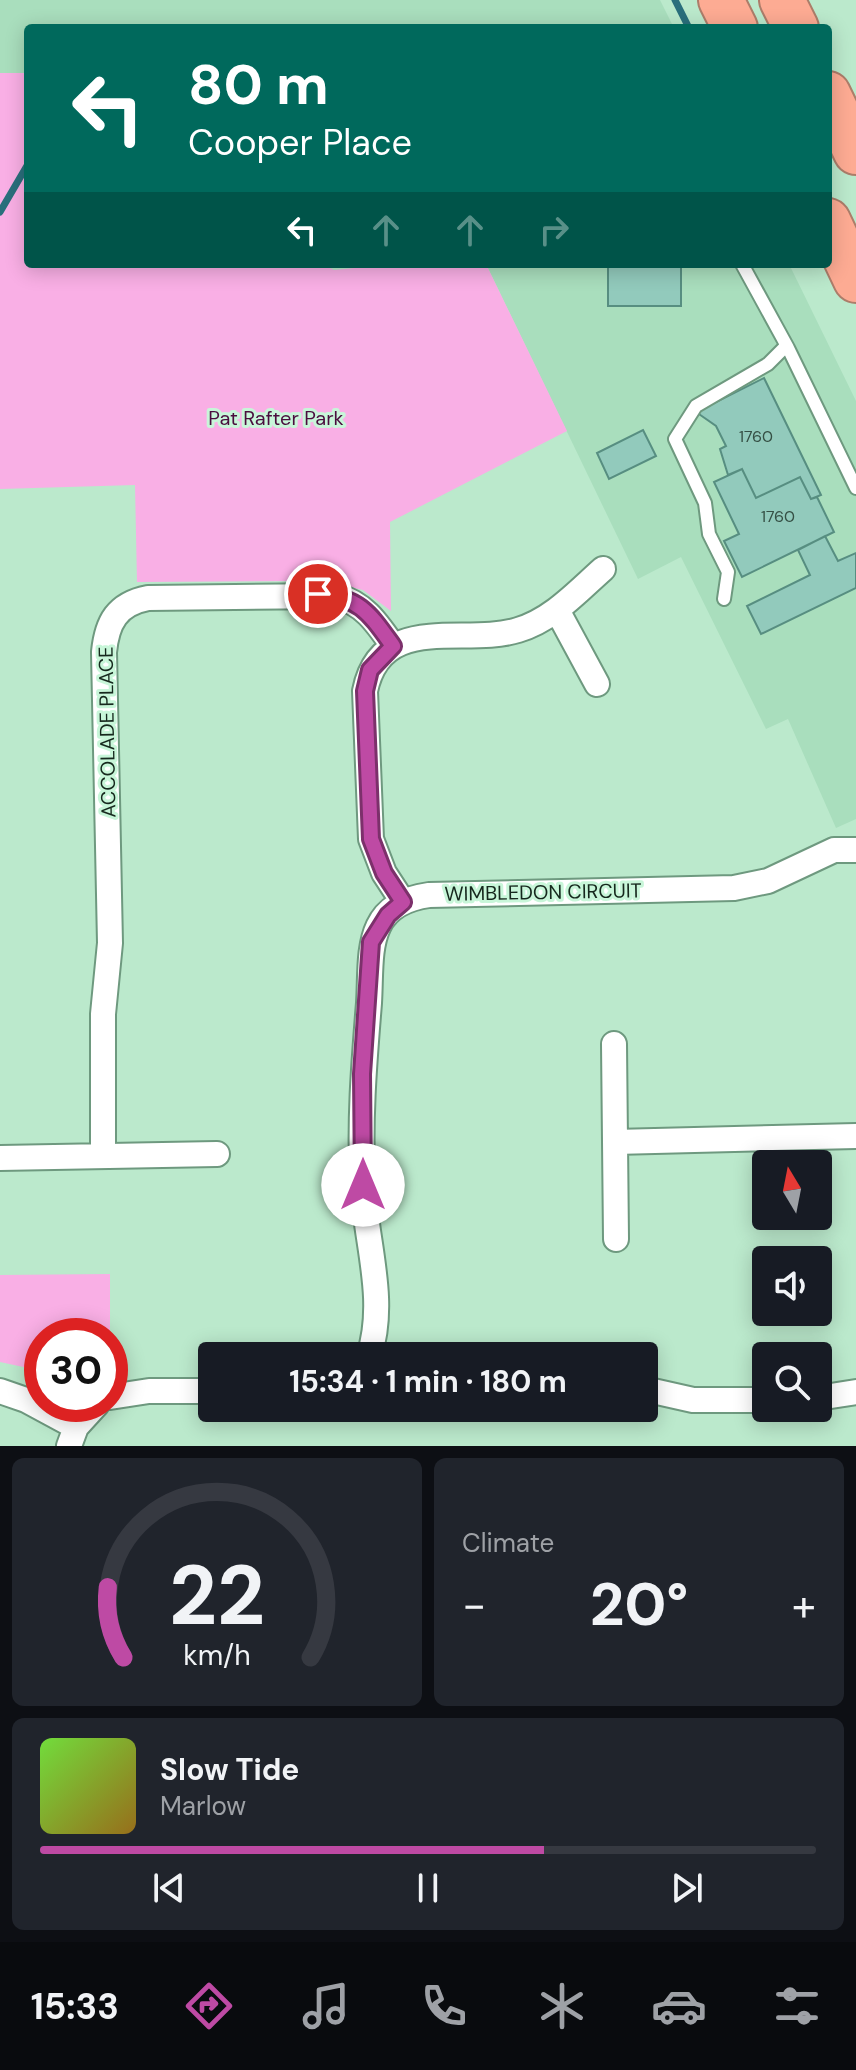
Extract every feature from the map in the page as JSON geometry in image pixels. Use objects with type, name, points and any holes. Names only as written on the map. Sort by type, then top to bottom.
[{"type":"highway","points":[[721,0],[733,24]]},
{"type":"highway","points":[[782,0],[794,24]]},
{"type":"highway","points":[[832,102],[856,152]]},
{"type":"highway","points":[[832,229],[856,280]]},
{"type":"street","points":[[373,1342],[376,1329],[376,1288],[363,1185],[362,1116],[369,955],[377,928],[403,902],[376,856],[368,820],[365,691],[370,670],[393,646],[429,636],[514,632],[557,610],[603,569]]},
{"type":"street","name":"ACCOLADE PLACE","points":[[103,1156],[103,1014],[110,943],[104,652],[112,617],[128,604],[148,598],[336,596],[364,608],[393,646]]},
{"type":"street","points":[[557,610],[597,684]]},
{"type":"street","name":"WIMBLEDON CIRCUIT","points":[[403,902],[416,897],[448,894],[734,888],[768,881],[834,850],[856,850]]},
{"type":"street","points":[[614,1044],[616,1239]]},
{"type":"street","points":[[615,1142],[856,1136]]},
{"type":"street","points":[[0,1158],[217,1154]]},
{"type":"street","points":[[0,1391],[26,1400],[72,1436]]},
{"type":"street","points":[[128,1394],[198,1391]]},
{"type":"street","points":[[658,1392],[693,1400],[752,1400]]},
{"type":"street","points":[[832,1396],[856,1392]]},
{"type":"lane","points":[[744,268],[856,488]]},
{"type":"lane","points":[[724,599],[728,572],[709,534],[705,503],[675,439],[696,406],[768,364],[786,346]]},
{"type":"shaded area","points":[[0,0],[660,0],[672,24],[24,24],[24,73],[0,73]]},
{"type":"shaded area","points":[[488,268],[791,268],[856,401],[856,819],[836,828],[788,719],[766,729],[681,557],[638,579]]},
{"type":"green space","name":"Pat Rafter Park","points":[[0,73],[24,73],[24,268],[488,268],[567,431],[390,522],[391,611],[363,590],[324,581],[137,582],[135,485],[0,489]]},
{"type":"green space","points":[[110,1274],[110,1318],[24,1318],[24,1367],[0,1362],[0,1275]]},
{"type":"building","points":[[608,268],[681,268],[681,306],[608,306]]},
{"type":"building","points":[[764,378],[821,495],[811,499],[800,477],[756,498],[742,469],[728,475],[720,449],[726,446],[716,426],[696,412]]},
{"type":"building","points":[[643,430],[656,456],[609,479],[597,453]]},
{"type":"building","points":[[742,469],[756,498],[800,477],[811,499],[817,497],[834,532],[742,577],[724,541],[739,534],[714,482]]},
{"type":"building","points":[[825,536],[838,561],[856,553],[856,588],[761,634],[747,606],[810,575],[798,550]]},
{"type":"waterway","points":[[675,0],[687,24]]},
{"type":"waterway","points":[[0,212],[24,171]]},
{"type":"route","points":[[318,594],[349,599],[364,608],[393,646],[370,670],[365,691],[371,839],[384,873],[403,902],[377,928],[369,955],[369,1001],[362,1074],[363,1185]]}]
